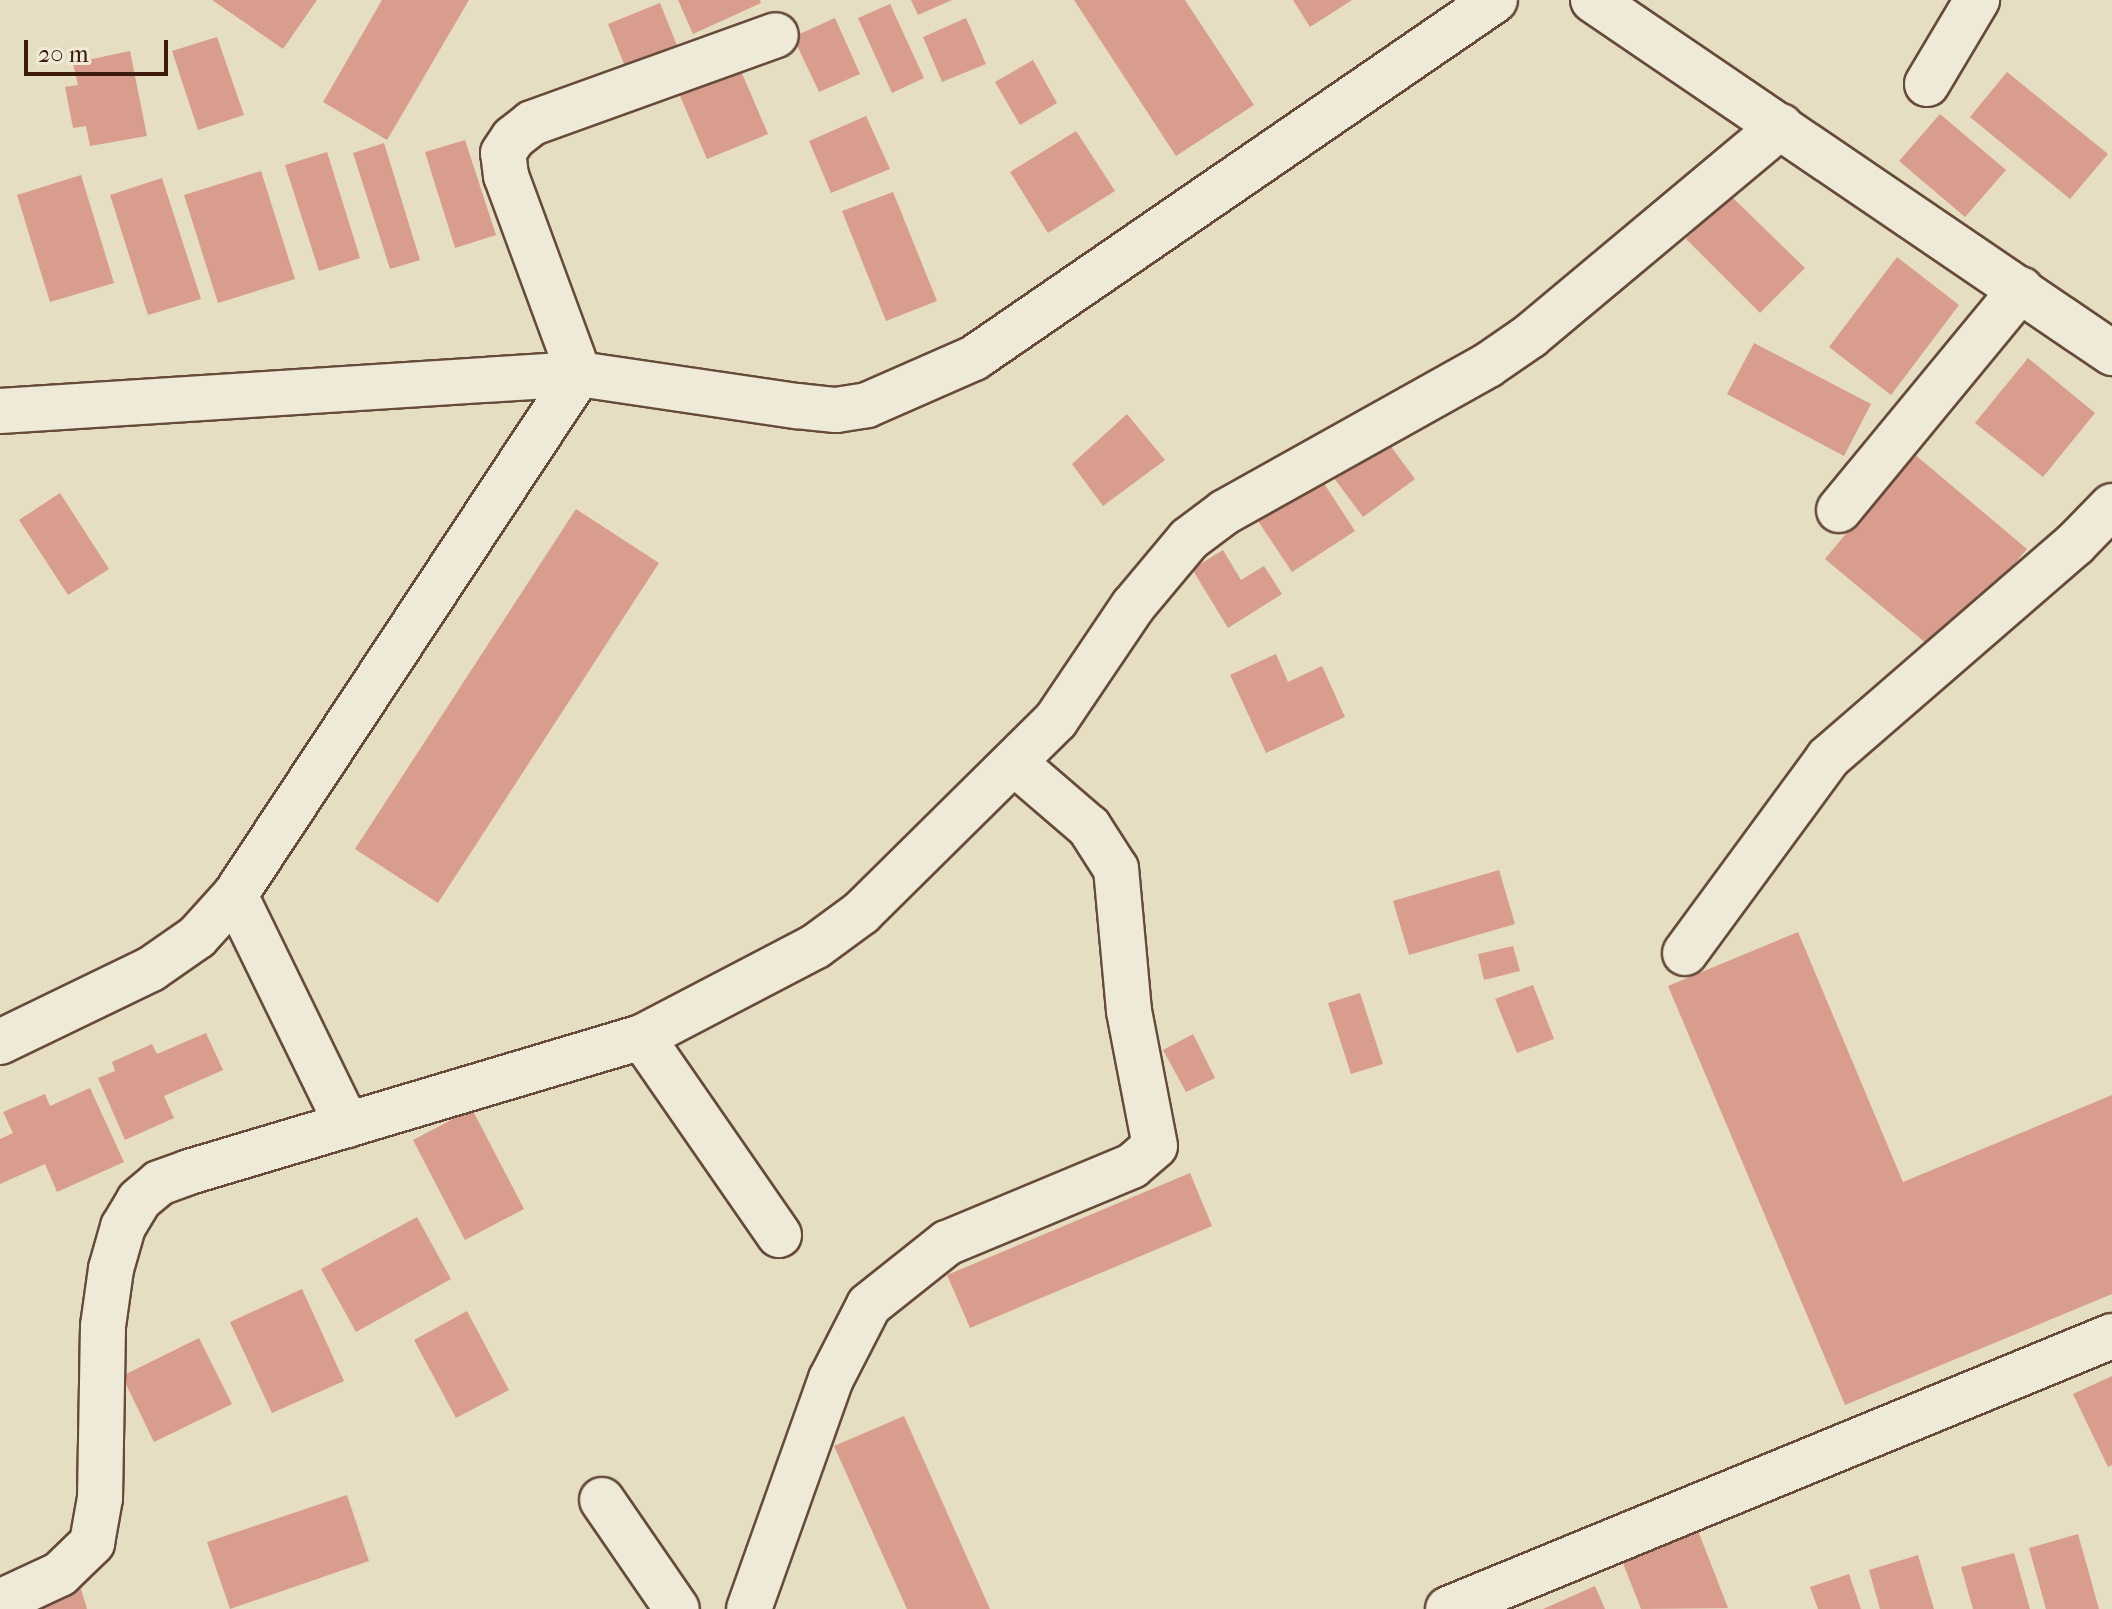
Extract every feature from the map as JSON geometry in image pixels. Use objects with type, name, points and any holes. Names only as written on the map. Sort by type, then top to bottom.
[{"type":"street","points":[[0,411],[579,374],[836,410],[922,385],[974,358],[1495,0]]},
{"type":"street","points":[[1593,0],[2112,353]]},
{"type":"street","points":[[1927,84],[1977,0]]},
{"type":"street","points":[[579,374],[506,176],[503,153],[532,123],[776,35]]},
{"type":"street","points":[[0,1602],[60,1574],[92,1543],[100,1498],[103,1326],[111,1269],[123,1227],[139,1200],[159,1183],[642,1037],[839,930],[1017,765],[1056,720],[1133,606],[1189,539],[1225,512],[1488,365],[1530,336],[1781,126]]},
{"type":"street","points":[[1839,510],[2021,289]]},
{"type":"street","points":[[0,1042],[151,969],[197,937],[235,895],[579,374]]},
{"type":"street","points":[[1685,953],[1828,758],[2075,544],[2112,506]]},
{"type":"street","points":[[749,1609],[831,1379],[869,1305],[947,1243],[1132,1166],[1155,1146],[1129,1011],[1116,869],[1089,827],[1017,765]]},
{"type":"street","points":[[235,895],[347,1125]]},
{"type":"street","points":[[642,1037],[779,1235]]},
{"type":"street","points":[[1448,1609],[2112,1336]]},
{"type":"street","points":[[602,1500],[677,1609]]},
{"type":"building","points":[[212,0],[317,0],[283,49]]},
{"type":"building","points":[[382,0],[469,0],[387,140],[323,102]]},
{"type":"building","points":[[678,0],[760,0],[761,3],[693,34]]},
{"type":"building","points":[[911,0],[952,0],[918,15]]},
{"type":"building","points":[[1074,0],[1185,0],[1254,105],[1176,156]]},
{"type":"building","points":[[1293,0],[1352,0],[1310,27]]},
{"type":"building","points":[[660,3],[680,53],[628,74],[608,24]]},
{"type":"building","points":[[890,4],[924,78],[892,93],[858,18]]},
{"type":"building","points":[[835,18],[860,74],[819,92],[793,37]]},
{"type":"building","points":[[966,18],[986,64],[942,82],[923,37]]},
{"type":"building","points":[[217,37],[244,115],[198,130],[172,51]]},
{"type":"building","points":[[130,51],[147,136],[90,146],[86,126],[73,128],[65,87],[78,85],[73,63]]},
{"type":"building","points":[[735,57],[768,134],[707,159],[674,82]]},
{"type":"building","points":[[1033,60],[1057,103],[1020,125],[995,82]]},
{"type":"building","points":[[2007,72],[2108,154],[2070,199],[1970,117]]},
{"type":"building","points":[[1940,114],[2006,170],[1965,217],[1899,161]]},
{"type":"building","points":[[866,116],[890,169],[831,193],[809,141]]},
{"type":"building","points":[[1076,131],[1115,191],[1048,233],[1010,172]]},
{"type":"building","points":[[465,140],[496,235],[455,248],[425,152]]},
{"type":"building","points":[[384,143],[420,260],[390,269],[353,153]]},
{"type":"building","points":[[327,152],[360,258],[319,271],[285,165]]},
{"type":"building","points":[[261,171],[295,279],[218,303],[184,195]]},
{"type":"building","points":[[81,175],[114,283],[50,302],[17,195]]},
{"type":"building","points":[[162,178],[201,299],[148,315],[110,195]]},
{"type":"building","points":[[893,192],[937,301],[886,321],[842,211]]},
{"type":"building","points":[[1730,195],[1805,268],[1760,313],[1686,239]]},
{"type":"building","points":[[1897,257],[1959,305],[1891,395],[1829,347]]},
{"type":"building","points":[[1754,343],[1871,404],[1844,456],[1727,394]]},
{"type":"building","points":[[2028,358],[2095,413],[2043,477],[1975,423]]},
{"type":"building","points":[[1127,414],[1165,460],[1103,506],[1072,464]]},
{"type":"building","points":[[1381,433],[1415,479],[1363,517],[1328,470]]},
{"type":"building","points":[[1913,453],[2027,549],[1939,654],[1825,559]]},
{"type":"building","points":[[1321,479],[1355,531],[1292,572],[1258,521]]},
{"type":"building","points":[[60,493],[109,569],[68,595],[19,520]]},
{"type":"building","points":[[576,509],[659,563],[438,903],[355,849]]},
{"type":"building","points":[[1223,550],[1241,580],[1264,566],[1282,594],[1228,628],[1192,569]]},
{"type":"building","points":[[1276,654],[1288,682],[1322,666],[1345,717],[1266,753],[1230,675]]},
{"type":"building","points":[[1499,870],[1515,924],[1409,955],[1393,901]]},
{"type":"building","points":[[1798,932],[1903,1182],[2112,1095],[2112,1294],[1845,1405],[1668,986]]},
{"type":"building","points":[[1513,946],[1520,971],[1484,980],[1478,954]]},
{"type":"building","points":[[1533,985],[1554,1039],[1517,1053],[1495,999]]},
{"type":"building","points":[[1360,993],[1383,1064],[1351,1074],[1328,1003]]},
{"type":"building","points":[[206,1033],[223,1070],[164,1096],[174,1118],[125,1140],[98,1078],[115,1071],[112,1062],[152,1044],[157,1054]]},
{"type":"building","points":[[1193,1034],[1215,1078],[1186,1092],[1163,1050]]},
{"type":"building","points":[[90,1088],[124,1162],[57,1192],[45,1164],[0,1184],[0,1139],[13,1133],[3,1112],[45,1094],[50,1106]]},
{"type":"building","points":[[472,1109],[524,1209],[465,1240],[413,1140]]},
{"type":"building","points":[[1190,1173],[1212,1226],[970,1328],[947,1275]]},
{"type":"building","points":[[417,1217],[451,1279],[356,1332],[321,1269]]},
{"type":"building","points":[[302,1289],[344,1381],[272,1413],[230,1322]]},
{"type":"building","points":[[467,1311],[509,1390],[456,1418],[414,1340]]},
{"type":"building","points":[[199,1338],[232,1404],[154,1442],[122,1376]]},
{"type":"building","points":[[2112,1376],[2112,1465],[2108,1467],[2073,1394]]},
{"type":"building","points":[[904,1416],[990,1609],[907,1609],[834,1446]]},
{"type":"building","points":[[347,1495],[369,1561],[230,1609],[207,1542]]},
{"type":"building","points":[[1697,1528],[1728,1608],[1641,1609],[1621,1558]]},
{"type":"building","points":[[2078,1534],[2099,1609],[2046,1609],[2029,1548]]},
{"type":"building","points":[[2014,1553],[2030,1609],[1973,1609],[1961,1567]]},
{"type":"building","points":[[1918,1555],[1934,1609],[1880,1609],[1869,1570]]},
{"type":"building","points":[[1849,1574],[1861,1609],[1818,1609],[1810,1587]]},
{"type":"building","points":[[79,1582],[87,1609],[6,1609]]},
{"type":"building","points":[[1595,1586],[1605,1609],[1543,1609]]}]
